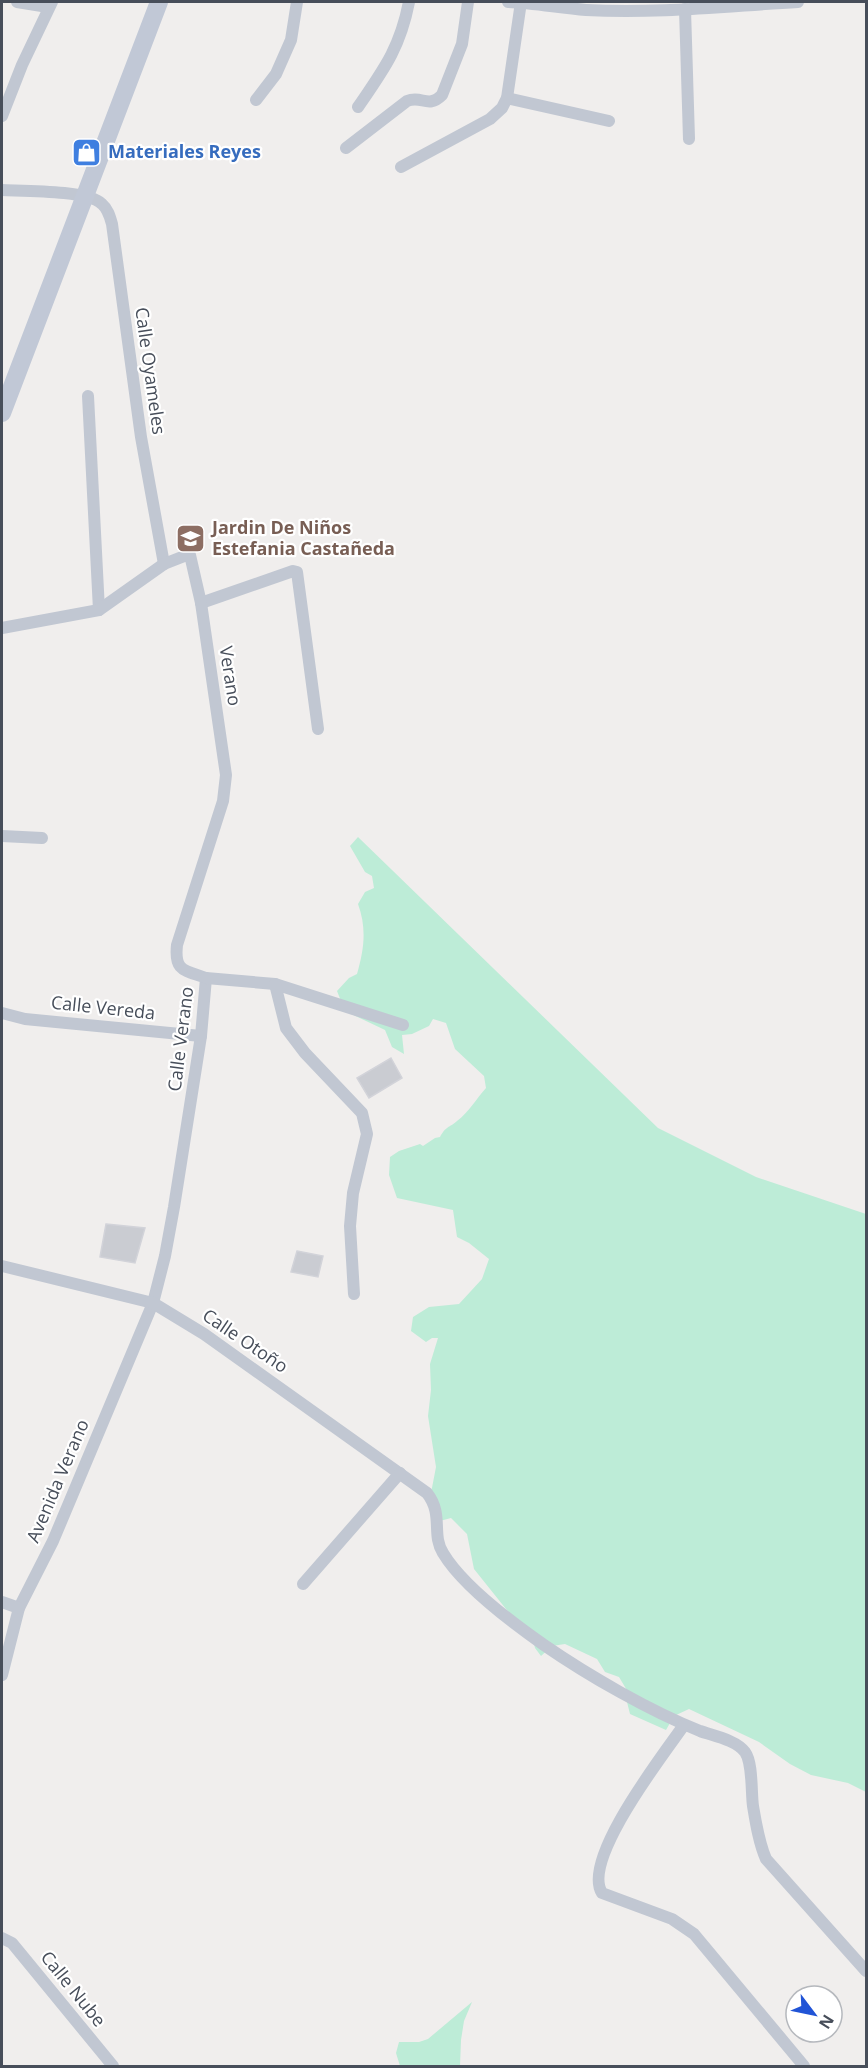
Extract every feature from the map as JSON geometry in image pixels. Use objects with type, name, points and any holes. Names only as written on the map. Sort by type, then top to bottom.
[{"type":"main road","points":[[2,413],[159,2]]},
{"type":"street","points":[[2,116],[50,4],[17,2]]},
{"type":"street","points":[[256,100],[276,74],[291,40],[297,2]]},
{"type":"street","points":[[358,107],[391,58],[404,25],[409,2]]},
{"type":"street","points":[[346,148],[407,101],[414,98],[435,102],[442,95],[462,44],[468,2]]},
{"type":"street","points":[[508,2],[586,9],[685,9],[700,5],[798,2]]},
{"type":"street","points":[[400,167],[490,119],[502,108],[507,98],[521,2]]},
{"type":"street","points":[[685,9],[689,139]]},
{"type":"street","points":[[507,98],[609,121]]},
{"type":"street","points":[[2,190],[86,195]]},
{"type":"street","name":"Calle Oyameles","points":[[86,195],[101,202],[108,211],[112,224],[141,437],[164,564]]},
{"type":"street","points":[[88,396],[99,610]]},
{"type":"street","name":"Verano","points":[[164,564],[187,555],[192,557],[223,745],[226,775],[223,801]]},
{"type":"street","points":[[2,627],[99,610],[164,564]]},
{"type":"street","points":[[201,603],[292,571],[297,572],[318,729]]},
{"type":"street","name":"Calle Verano","points":[[153,1303],[165,1256],[201,1036],[206,978],[184,970],[176,959],[177,945],[223,801]]},
{"type":"street","points":[[2,836],[42,838]]},
{"type":"street","points":[[206,978],[275,984],[403,1025]]},
{"type":"street","points":[[275,984],[286,1028],[305,1053],[362,1113],[367,1134],[352,1193],[350,1226],[354,1294]]},
{"type":"street","name":"Calle Vereda","points":[[2,1013],[24,1019],[201,1036]]},
{"type":"street","name":"Calle Otoño","points":[[2,1266],[153,1303],[204,1334],[427,1493],[436,1507],[438,1540],[442,1552],[458,1572],[486,1599],[544,1645],[595,1677],[684,1725]]},
{"type":"street","name":"Avenida Verano","points":[[2,1675],[19,1608],[53,1541],[153,1303]]},
{"type":"street","points":[[303,1584],[400,1473]]},
{"type":"street","points":[[2,1602],[19,1608]]},
{"type":"street","points":[[804,2067],[693,1934],[672,1919],[602,1893],[598,1888],[598,1873],[618,1823],[684,1725],[744,1750],[748,1759],[753,1806],[761,1847],[766,1859],[867,1971]]},
{"type":"street","name":"Calle Nube","points":[[2,1938],[12,1944],[114,2067]]},
{"type":"green space","points":[[358,837],[658,1128],[756,1177],[866,1214],[866,1792],[848,1783],[811,1775],[790,1764],[759,1742],[689,1709],[674,1716],[666,1730],[630,1714],[627,1702],[628,1692],[619,1677],[605,1672],[597,1659],[565,1644],[552,1646],[541,1656],[474,1569],[467,1534],[451,1518],[436,1522],[431,1493],[436,1467],[428,1416],[431,1390],[430,1364],[438,1338],[432,1338],[426,1342],[411,1331],[413,1317],[429,1307],[459,1304],[482,1279],[489,1259],[469,1243],[457,1237],[453,1210],[397,1198],[389,1175],[390,1157],[399,1151],[420,1144],[423,1146],[440,1137],[446,1129],[465,1114],[486,1088],[484,1076],[455,1049],[446,1023],[433,1019],[429,1026],[412,1034],[402,1035],[404,1054],[392,1047],[385,1030],[345,1011],[337,991],[349,978],[357,974],[364,939],[363,922],[358,904],[365,892],[374,888],[372,876],[365,872],[350,846]]},
{"type":"green space","points":[[472,2002],[464,2021],[460,2066],[400,2066],[396,2053],[399,2042],[419,2042],[428,2039]]},
{"type":"building","points":[[391,1058],[402,1078],[369,1098],[357,1078]]},
{"type":"building","points":[[106,1224],[145,1228],[135,1263],[100,1257]]},
{"type":"building","points":[[297,1251],[323,1256],[318,1277],[291,1272]]},
{"type":"place","name":"Materiales Reyes","points":[[87,152]]},
{"type":"place","name":"Jardin De Niños Estefania Castañeda","points":[[191,538]]}]
